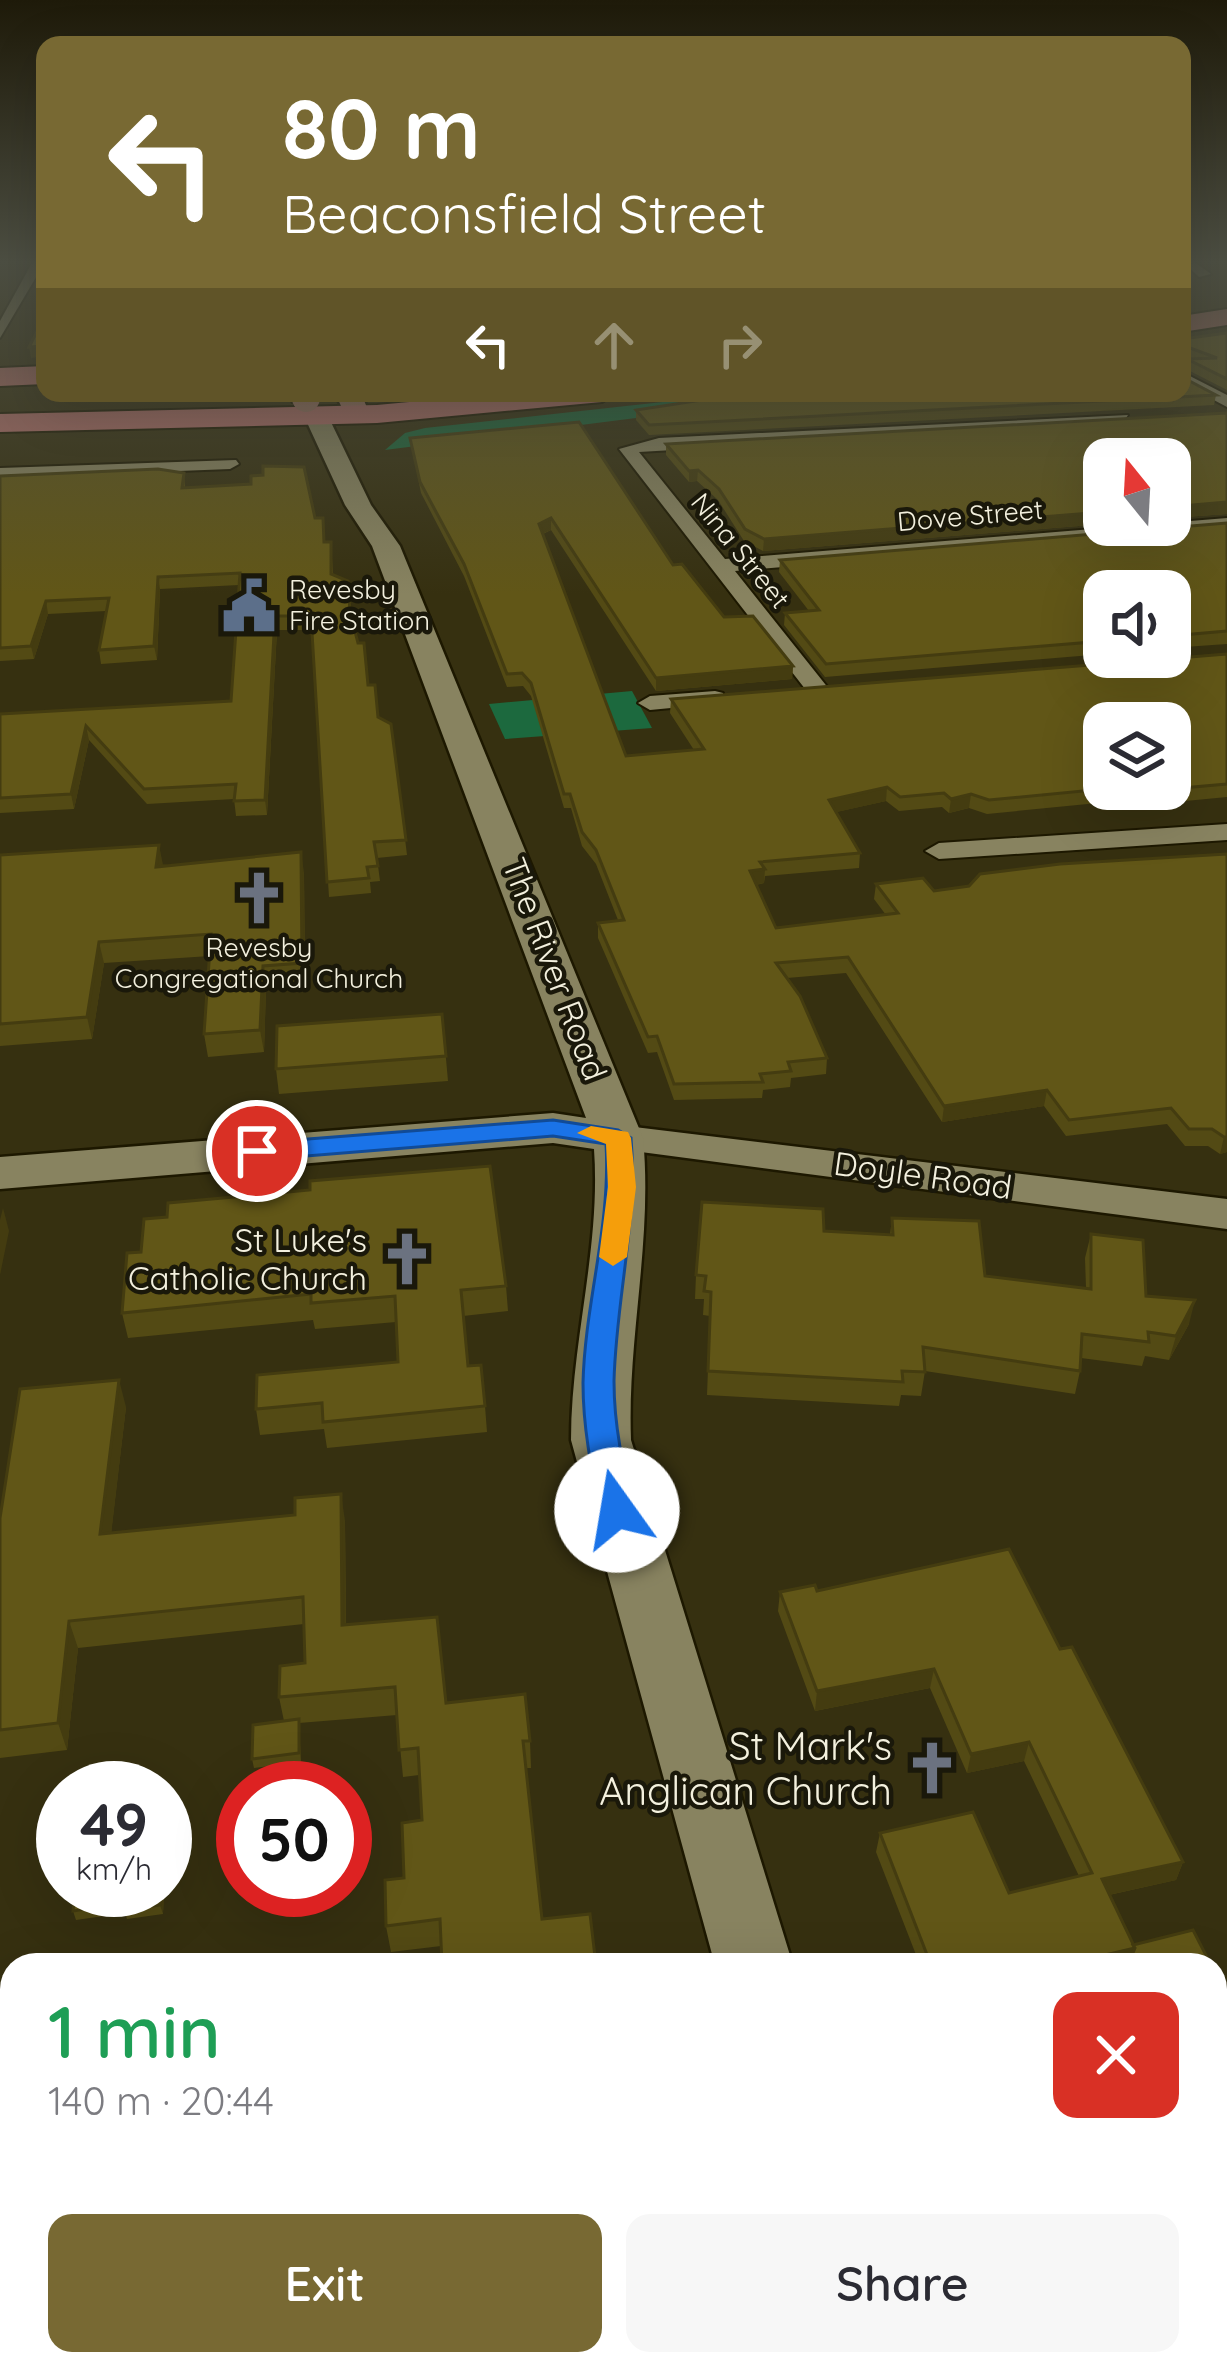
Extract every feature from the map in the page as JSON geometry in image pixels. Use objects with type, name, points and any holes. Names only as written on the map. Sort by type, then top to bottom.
[{"type":"highway","points":[[0,377],[36,375]]},
{"type":"highway","points":[[0,401],[36,399]]},
{"type":"highway","points":[[0,401],[313,411],[358,425],[503,402]]},
{"type":"highway","points":[[0,423],[220,418],[281,427],[313,411]]},
{"type":"main road","name":"The River Road","points":[[313,411],[386,546],[618,1138],[622,1187],[599,1378],[601,1440],[751,1953]]},
{"type":"main road","name":"The River Road","points":[[358,425],[386,546]]},
{"type":"main road","points":[[0,1173],[553,1128],[618,1138]]},
{"type":"street","points":[[1191,382],[1227,402]]},
{"type":"street","points":[[1203,415],[1227,414]]},
{"type":"street","name":"Nina Street","points":[[816,689],[629,455],[632,447],[1132,419]]},
{"type":"street","points":[[0,473],[230,464]]},
{"type":"street","name":"Dove Street","points":[[718,566],[1227,524]]},
{"type":"street","points":[[650,703],[749,695]]},
{"type":"street","points":[[940,851],[1227,832]]},
{"type":"street","name":"Doyle Road","points":[[618,1138],[1227,1214]]},
{"type":"green space","points":[[662,402],[762,402],[385,450],[405,433]]},
{"type":"green space","points":[[632,691],[652,728],[505,739],[489,704]]},
{"type":"building","points":[[1191,382],[1216,395],[1191,396]]},
{"type":"building","points":[[689,402],[1084,402],[649,425],[636,410]]},
{"type":"building","points":[[1227,413],[1227,502],[1191,505],[1191,438],[1083,438],[1083,514],[764,539],[745,529],[719,489],[698,470],[689,471],[666,444]]},
{"type":"building","points":[[579,422],[673,565],[682,564],[724,617],[753,616],[793,666],[656,678],[551,518],[539,524],[626,756],[704,749],[671,699],[1083,666],[1083,678],[1191,678],[1191,657],[1227,654],[1227,784],[1191,787],[1191,702],[1083,702],[1083,791],[989,800],[971,794],[951,799],[944,793],[900,797],[887,787],[829,800],[860,853],[760,862],[765,869],[750,871],[776,928],[898,913],[876,884],[923,878],[934,891],[969,886],[980,874],[1227,854],[1227,1137],[1212,1129],[1189,1129],[1171,1108],[1069,1120],[1047,1090],[944,1106],[848,957],[776,963],[800,996],[827,1058],[788,1062],[791,1071],[760,1074],[763,1082],[674,1084],[657,1036],[648,1037],[598,923],[624,920],[596,850],[582,832],[570,794],[564,794],[531,683],[522,673],[507,674],[464,564],[420,482],[410,438]]},
{"type":"building","points":[[263,466],[304,467],[315,518],[323,518],[324,542],[331,542],[331,574],[348,581],[350,612],[358,643],[364,643],[368,685],[375,685],[378,717],[391,724],[406,840],[374,842],[378,866],[367,867],[369,878],[327,882],[311,616],[275,616],[265,800],[234,801],[236,784],[144,789],[86,726],[71,794],[0,798],[0,714],[231,701],[240,573],[158,577],[154,646],[99,650],[109,598],[46,601],[31,646],[0,648],[0,476],[158,469],[184,473],[182,488],[251,484],[251,476],[263,475]]},
{"type":"building","points":[[1227,523],[1227,631],[1191,634],[1191,570],[1083,570],[1083,643],[826,664],[785,613],[819,610],[780,560],[1083,535],[1083,546],[1191,546],[1191,526]]},
{"type":"building","points":[[159,845],[156,867],[301,852],[302,963],[263,966],[260,1030],[204,1034],[211,934],[99,942],[87,1017],[0,1024],[0,855]]},
{"type":"building","points":[[442,1014],[446,1056],[276,1069],[277,1026]]},
{"type":"building","points":[[490,1166],[506,1286],[461,1290],[468,1366],[481,1365],[485,1406],[323,1422],[322,1403],[256,1409],[257,1375],[398,1362],[395,1296],[311,1303],[311,1294],[122,1313],[127,1253],[141,1252],[144,1219],[167,1217],[168,1203],[310,1190],[310,1181]]},
{"type":"building","points":[[702,1202],[823,1209],[824,1231],[893,1235],[892,1218],[979,1221],[985,1276],[1091,1289],[1091,1234],[1143,1240],[1146,1296],[1195,1300],[1176,1336],[1148,1332],[1149,1342],[1082,1334],[1080,1371],[923,1347],[925,1372],[902,1371],[903,1382],[708,1371],[711,1292],[704,1291],[706,1276],[696,1275]]},
{"type":"building","points":[[119,1380],[100,1534],[295,1515],[295,1498],[341,1494],[342,1625],[437,1617],[446,1703],[525,1694],[530,1741],[523,1741],[542,1919],[590,1914],[595,1953],[441,1953],[440,1919],[386,1926],[385,1880],[404,1878],[402,1823],[422,1820],[418,1748],[399,1750],[395,1687],[279,1697],[280,1666],[305,1663],[303,1597],[69,1621],[58,1723],[0,1730],[0,1518],[20,1389]]},
{"type":"building","points":[[1009,1549],[1060,1649],[1072,1647],[1183,1862],[1102,1879],[1135,1948],[1114,1953],[926,1953],[880,1833],[973,1812],[1009,1893],[1092,1873],[1029,1742],[971,1754],[934,1669],[817,1691],[780,1592],[815,1585],[817,1591]]},
{"type":"building","points":[[299,1719],[299,1753],[252,1759],[253,1725]]},
{"type":"building","points":[[1193,1930],[1205,1953],[1133,1953],[1133,1945]]},
{"type":"slow traffic","points":[[591,1133],[618,1138],[622,1187],[613,1257]]},
{"type":"place","name":"Revesby Fire Station","points":[[249,606]]},
{"type":"place","name":"Revesby Congregational Church","points":[[259,898]]},
{"type":"place","name":"St Luke's Catholic Church","points":[[407,1259]]},
{"type":"place","name":"St Mark's Anglican Church","points":[[932,1768]]},
{"type":"route","points":[[257,1151],[553,1128],[618,1138],[622,1187],[599,1378],[601,1440],[617,1510]]}]
